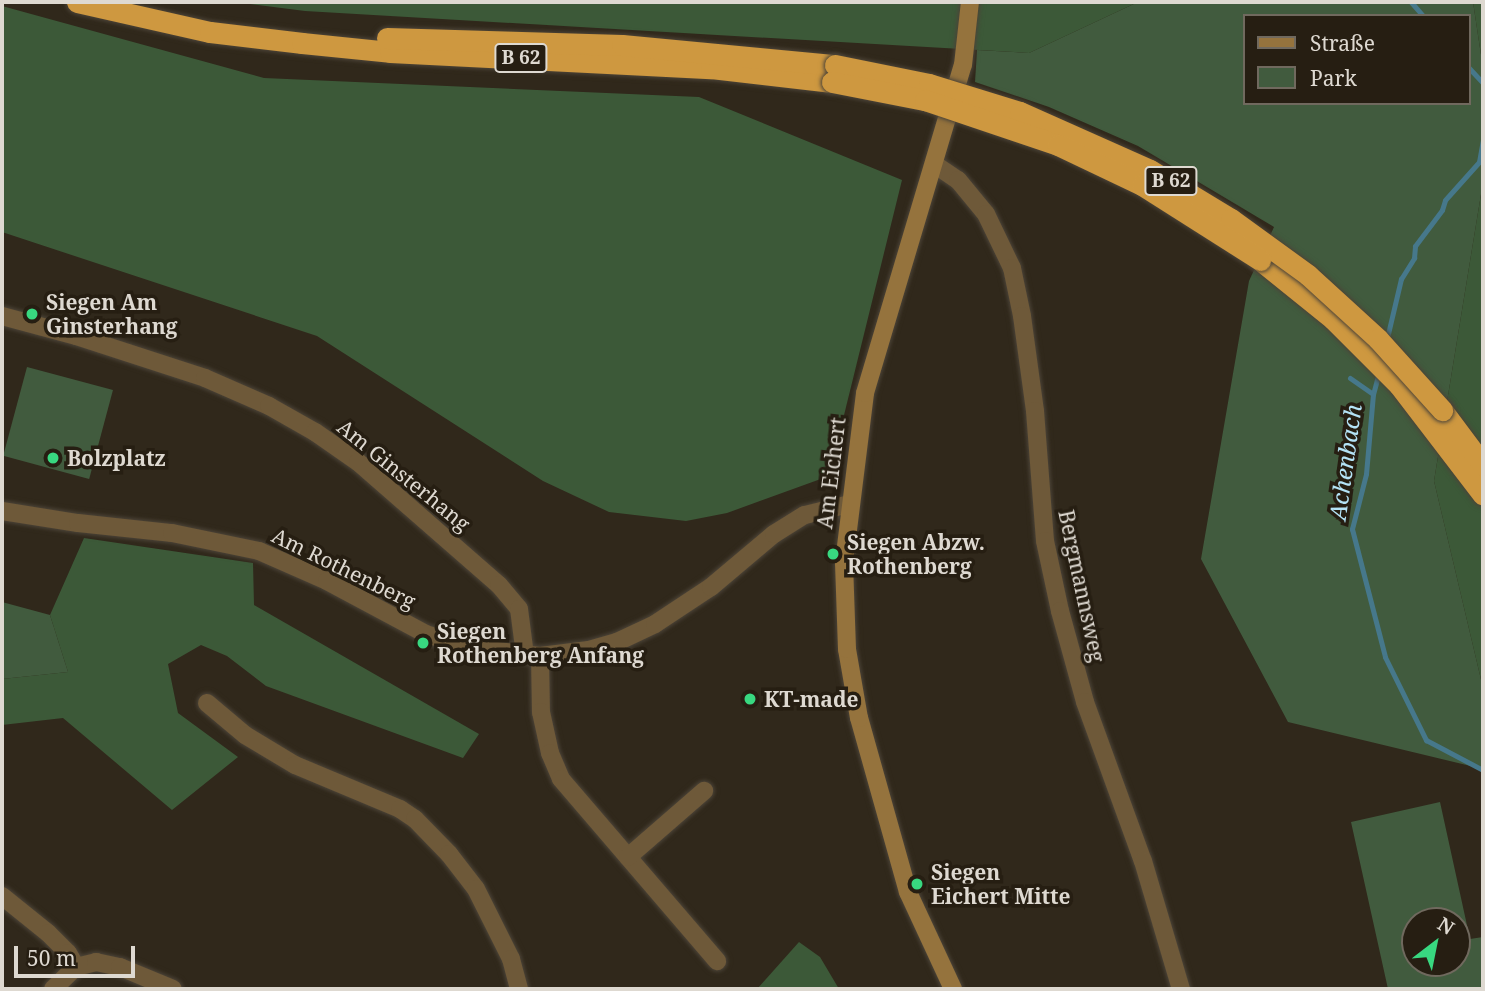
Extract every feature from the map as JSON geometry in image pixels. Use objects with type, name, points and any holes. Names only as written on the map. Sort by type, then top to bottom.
[{"type":"highway","name":"B 62","points":[[77,2],[210,32],[390,52],[834,74],[1025,132],[1142,185],[1212,226],[1297,288],[1366,351],[1429,420],[1483,495]]},
{"type":"highway","name":"B 62","points":[[135,2],[207,18],[389,38],[674,49],[834,74],[929,84],[1020,112],[1108,148],[1191,193],[1270,246],[1344,307],[1411,374],[1483,465]]},
{"type":"street","name":"Am Eichert","points":[[953,989],[908,892],[859,718],[847,649],[844,562],[864,393],[963,65],[970,2]]},
{"type":"street","name":"Bergmannsweg","points":[[934,164],[958,180],[986,214],[1012,268],[1022,316],[1035,411],[1045,541],[1060,611],[1085,702],[1143,861],[1181,989]]},
{"type":"street","name":"Am Ginsterhang","points":[[2,316],[76,336],[205,378],[269,405],[315,432],[358,462],[499,585],[519,609],[532,655]]},
{"type":"street","name":"Am Rothenberg","points":[[2,511],[172,533],[259,551],[327,581],[426,634],[472,648],[532,655],[589,650],[617,642],[655,624],[711,587],[774,534],[805,515],[849,504]]},
{"type":"street","points":[[532,655],[550,753],[561,779],[717,961]]},
{"type":"street","points":[[207,703],[245,735],[295,765],[400,809],[415,819],[476,889],[511,959],[519,989]]},
{"type":"street","points":[[628,857],[704,791]]},
{"type":"street","points":[[2,896],[48,933],[68,953],[76,967]]},
{"type":"street","points":[[53,989],[76,967],[96,962],[120,967],[173,989]]},
{"type":"green space","points":[[234,2],[1138,2],[1029,53],[305,11]]},
{"type":"green space","points":[[1138,2],[1473,2],[1483,68],[1483,182],[1434,481],[1483,688],[1483,769],[1288,722],[1201,559],[1249,281],[1274,227],[1138,146],[1049,107],[975,82],[977,50],[1029,53]]},
{"type":"green space","points":[[1473,2],[1483,2],[1483,68]]},
{"type":"green space","points":[[2,6],[264,78],[699,97],[902,180],[829,476],[727,513],[686,521],[609,512],[543,481],[317,336],[2,232]]},
{"type":"green space","points":[[1483,182],[1483,688],[1434,481]]},
{"type":"green space","points":[[27,367],[113,390],[89,479],[3,456]]},
{"type":"green space","points":[[84,538],[253,563],[254,605],[479,734],[463,758],[266,686],[227,656],[201,645],[168,664],[178,713],[238,757],[172,810],[63,718],[2,725],[2,679],[68,672],[50,615]]},
{"type":"green space","points":[[2,602],[50,615],[68,672],[2,679]]},
{"type":"green space","points":[[1440,802],[1463,907],[1401,907],[1401,977],[1471,977],[1471,939],[1483,937],[1483,989],[1388,989],[1351,822]]},
{"type":"green space","points":[[799,942],[820,957],[839,989],[757,989]]},
{"type":"waterway","name":"Achenbach","points":[[1411,2],[1421,14]]},
{"type":"waterway","name":"Achenbach","points":[[1471,70],[1483,83]]},
{"type":"waterway","name":"Achenbach","points":[[1387,338],[1401,279],[1414,258],[1415,246],[1442,210],[1445,200],[1479,162],[1483,139]]},
{"type":"waterway","name":"Achenbach","points":[[1379,372],[1373,394],[1366,474],[1352,529],[1385,657],[1426,740],[1483,770]]},
{"type":"waterway","points":[[1350,378],[1373,394]]},
{"type":"place","name":"Siegen Am Ginsterhang","points":[[32,314]]},
{"type":"place","name":"Bolzplatz","points":[[53,458]]},
{"type":"place","name":"Siegen Abzw. Rothenberg","points":[[833,554]]},
{"type":"place","name":"Siegen Rothenberg Anfang","points":[[423,643]]},
{"type":"place","name":"KT-made","points":[[750,699]]},
{"type":"place","name":"Siegen Eichert Mitte","points":[[917,884]]}]
